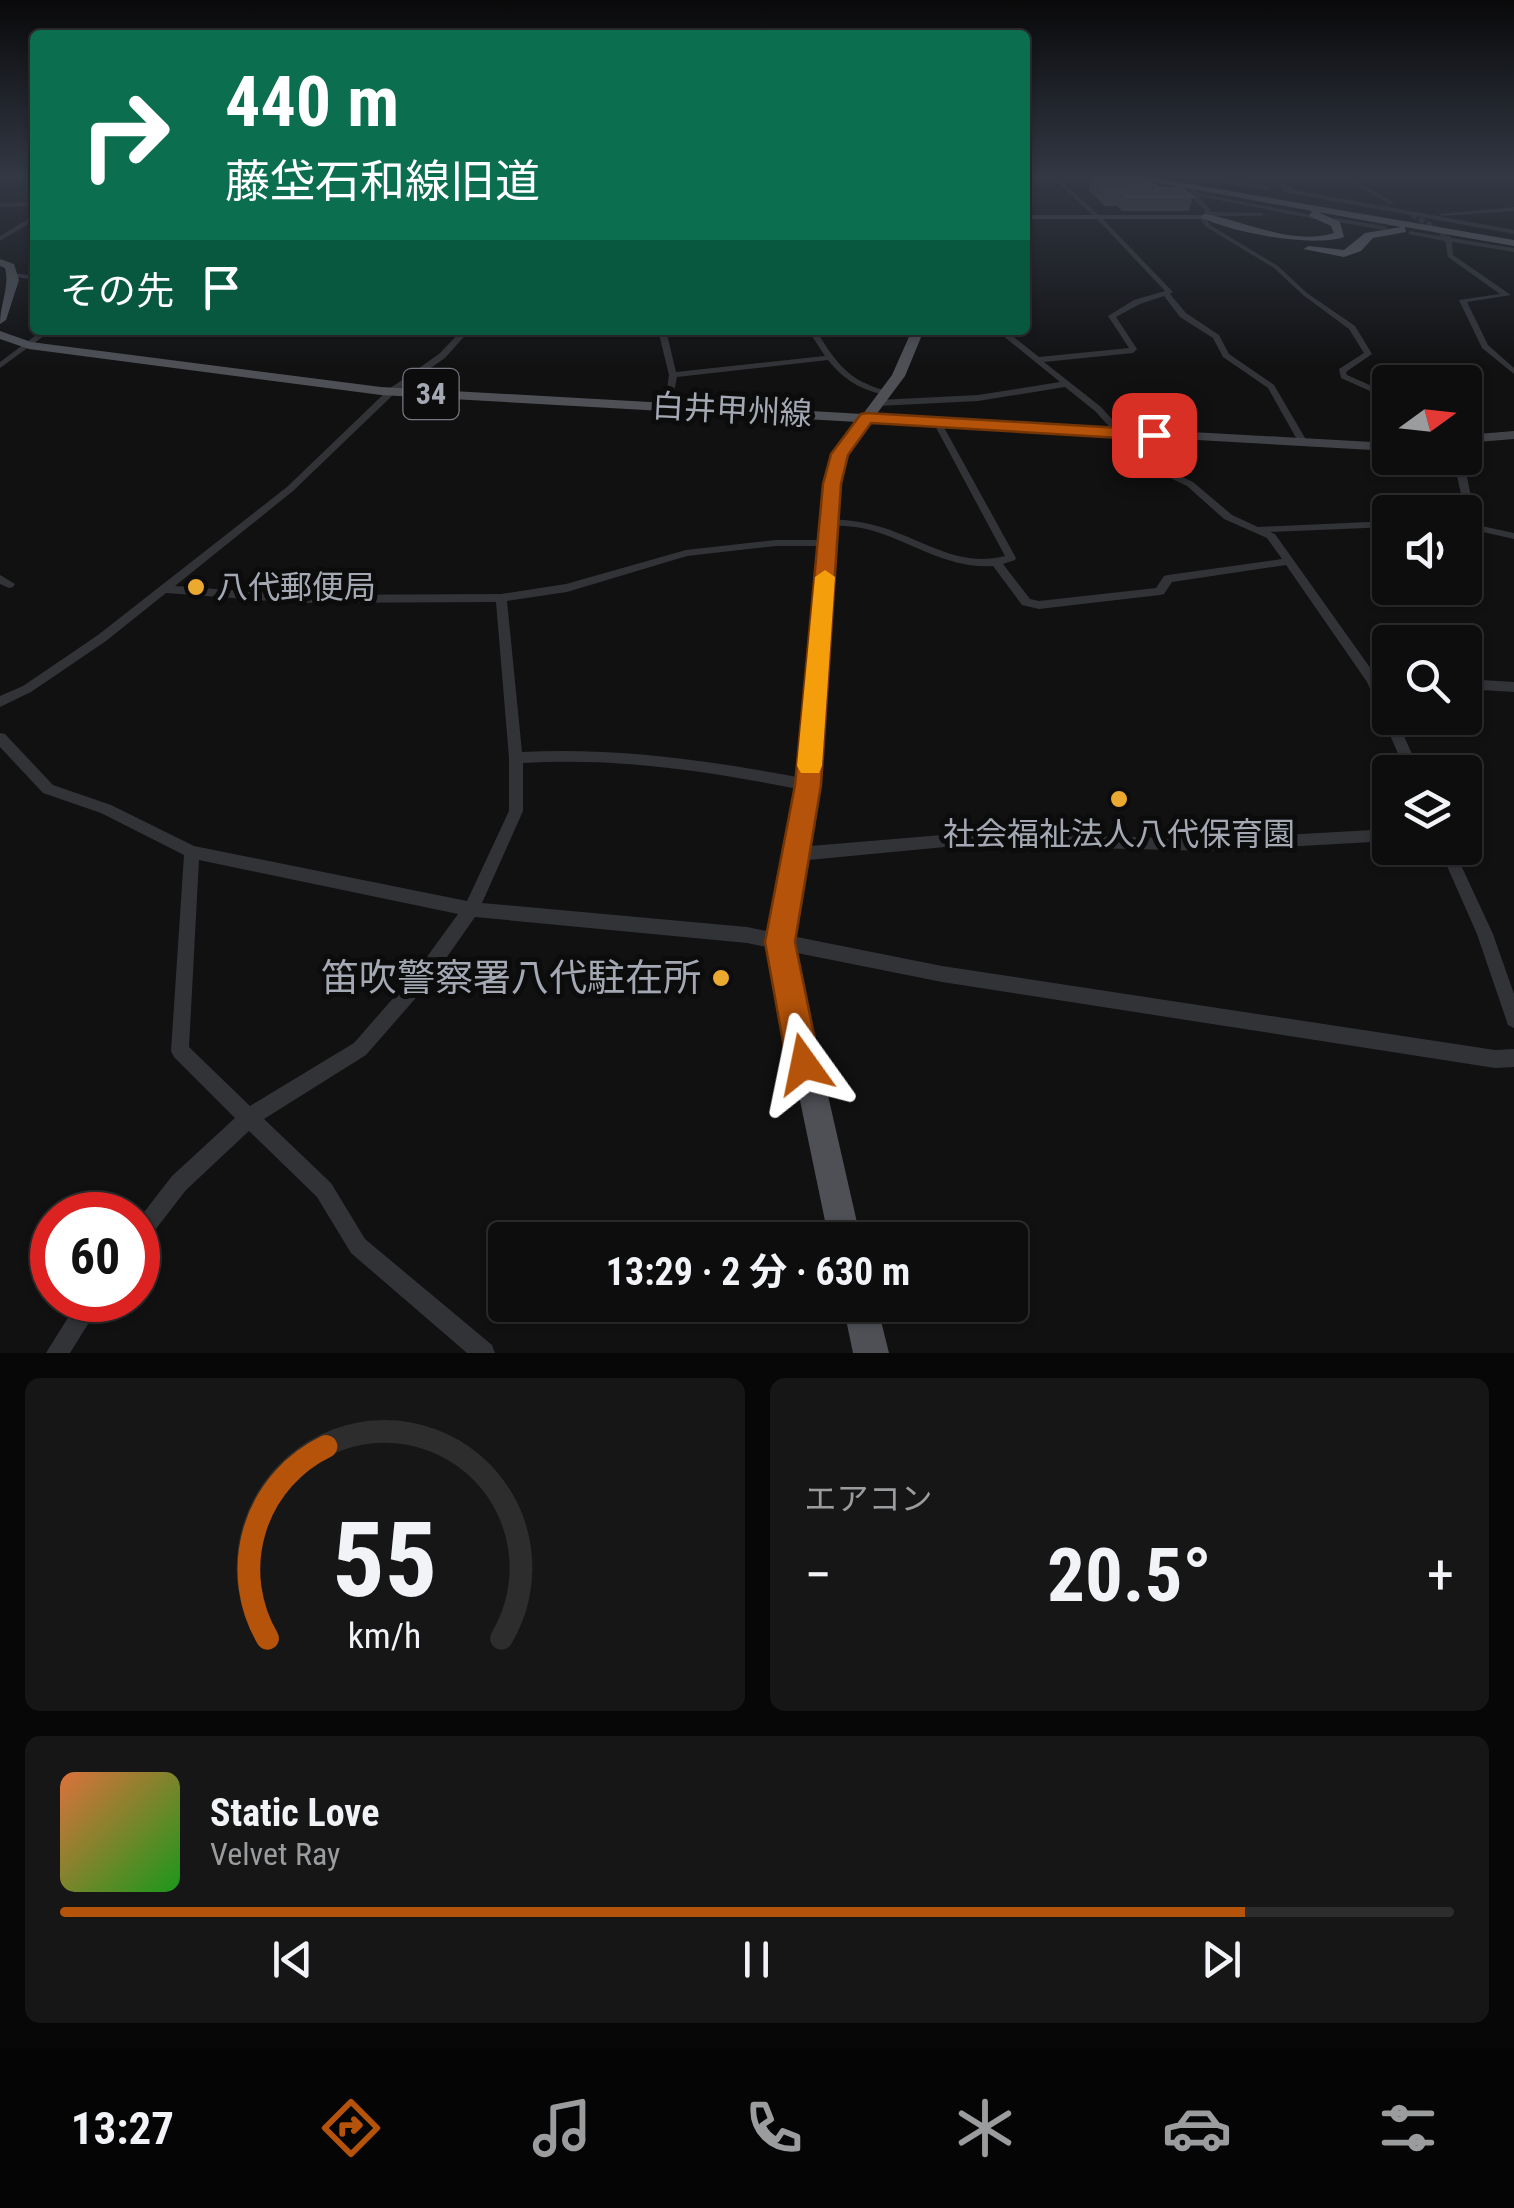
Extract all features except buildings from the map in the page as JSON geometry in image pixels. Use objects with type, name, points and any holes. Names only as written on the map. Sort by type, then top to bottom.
[{"type":"highway","points":[[1280,240],[1329,252],[1360,250],[1366,240]]},
{"type":"main road","points":[[0,320],[5,267]]},
{"type":"main road","points":[[877,404],[915,335]]},
{"type":"main road","name":"白井甲州線","points":[[2,337],[29,345],[392,391],[667,407],[877,404]]},
{"type":"main road","name":"白井甲州線","points":[[841,1222],[780,942],[808,785],[829,532],[840,454],[877,404]]},
{"type":"main road","points":[[864,1322],[872,1353]]},
{"type":"street","points":[[1121,240],[1170,288],[1168,295]]},
{"type":"street","points":[[1231,240],[1276,267],[1304,294],[1352,328],[1368,354],[1342,371],[1344,376],[1372,389]]},
{"type":"street","points":[[1448,240],[1450,256],[1506,295],[1463,300],[1485,346],[1514,372]]},
{"type":"street","points":[[5,267],[30,276]]},
{"type":"street","points":[[1036,360],[1130,351],[1133,349],[1112,316],[1136,302],[1168,295]]},
{"type":"street","points":[[1168,295],[1183,314],[1216,337],[1226,355],[1271,386],[1303,443]]},
{"type":"street","points":[[0,366],[42,335]]},
{"type":"street","points":[[0,702],[27,689],[165,588],[290,489],[392,391],[442,356],[461,335]]},
{"type":"street","points":[[663,335],[672,375],[667,407]]},
{"type":"street","points":[[815,335],[828,358],[877,404],[938,422],[1372,445]]},
{"type":"street","points":[[1006,335],[1098,409],[1148,464],[1190,484],[1228,517],[1271,536],[1372,680]]},
{"type":"street","points":[[672,375],[828,358]]},
{"type":"street","points":[[1502,364],[1514,364]]},
{"type":"street","points":[[877,404],[978,398],[1066,384]]},
{"type":"street","points":[[165,588],[298,599],[500,598],[567,588],[686,553],[869,526],[936,556],[996,564],[1011,558],[938,422]]},
{"type":"street","points":[[1482,438],[1514,435]]},
{"type":"street","points":[[1261,529],[1372,525]]},
{"type":"street","points":[[1482,529],[1514,536]]},
{"type":"street","points":[[996,564],[1026,602],[1039,605],[1160,591],[1168,580],[1288,561]]},
{"type":"street","points":[[160,1207],[178,1183],[250,1117],[360,1050],[422,978],[471,909],[516,811],[516,758],[500,598]]},
{"type":"street","points":[[1482,685],[1514,687]]},
{"type":"street","points":[[0,738],[48,789],[106,809],[192,852],[471,909],[747,934],[942,974],[1109,1001],[1514,1058]]},
{"type":"street","points":[[516,758],[573,753],[674,761],[808,785]]},
{"type":"street","points":[[798,854],[966,839],[1212,846],[1372,836]]},
{"type":"street","points":[[192,852],[180,1051],[324,1190],[358,1246],[484,1353]]},
{"type":"street","points":[[1454,865],[1485,934],[1514,1019]]},
{"type":"street","points":[[57,1353],[77,1322]]},
{"type":"slow traffic","points":[[810,766],[825,577]]},
{"type":"place","name":"八代郵便局","points":[[196,587]]},
{"type":"place","name":"社会福祉法人八代保育園","points":[[1119,799]]},
{"type":"place","name":"笛吹警察署八代駐在所","points":[[721,978]]},
{"type":"route","points":[[804,1064],[780,942],[808,785],[832,484],[840,454],[867,418],[1154,435]]}]
